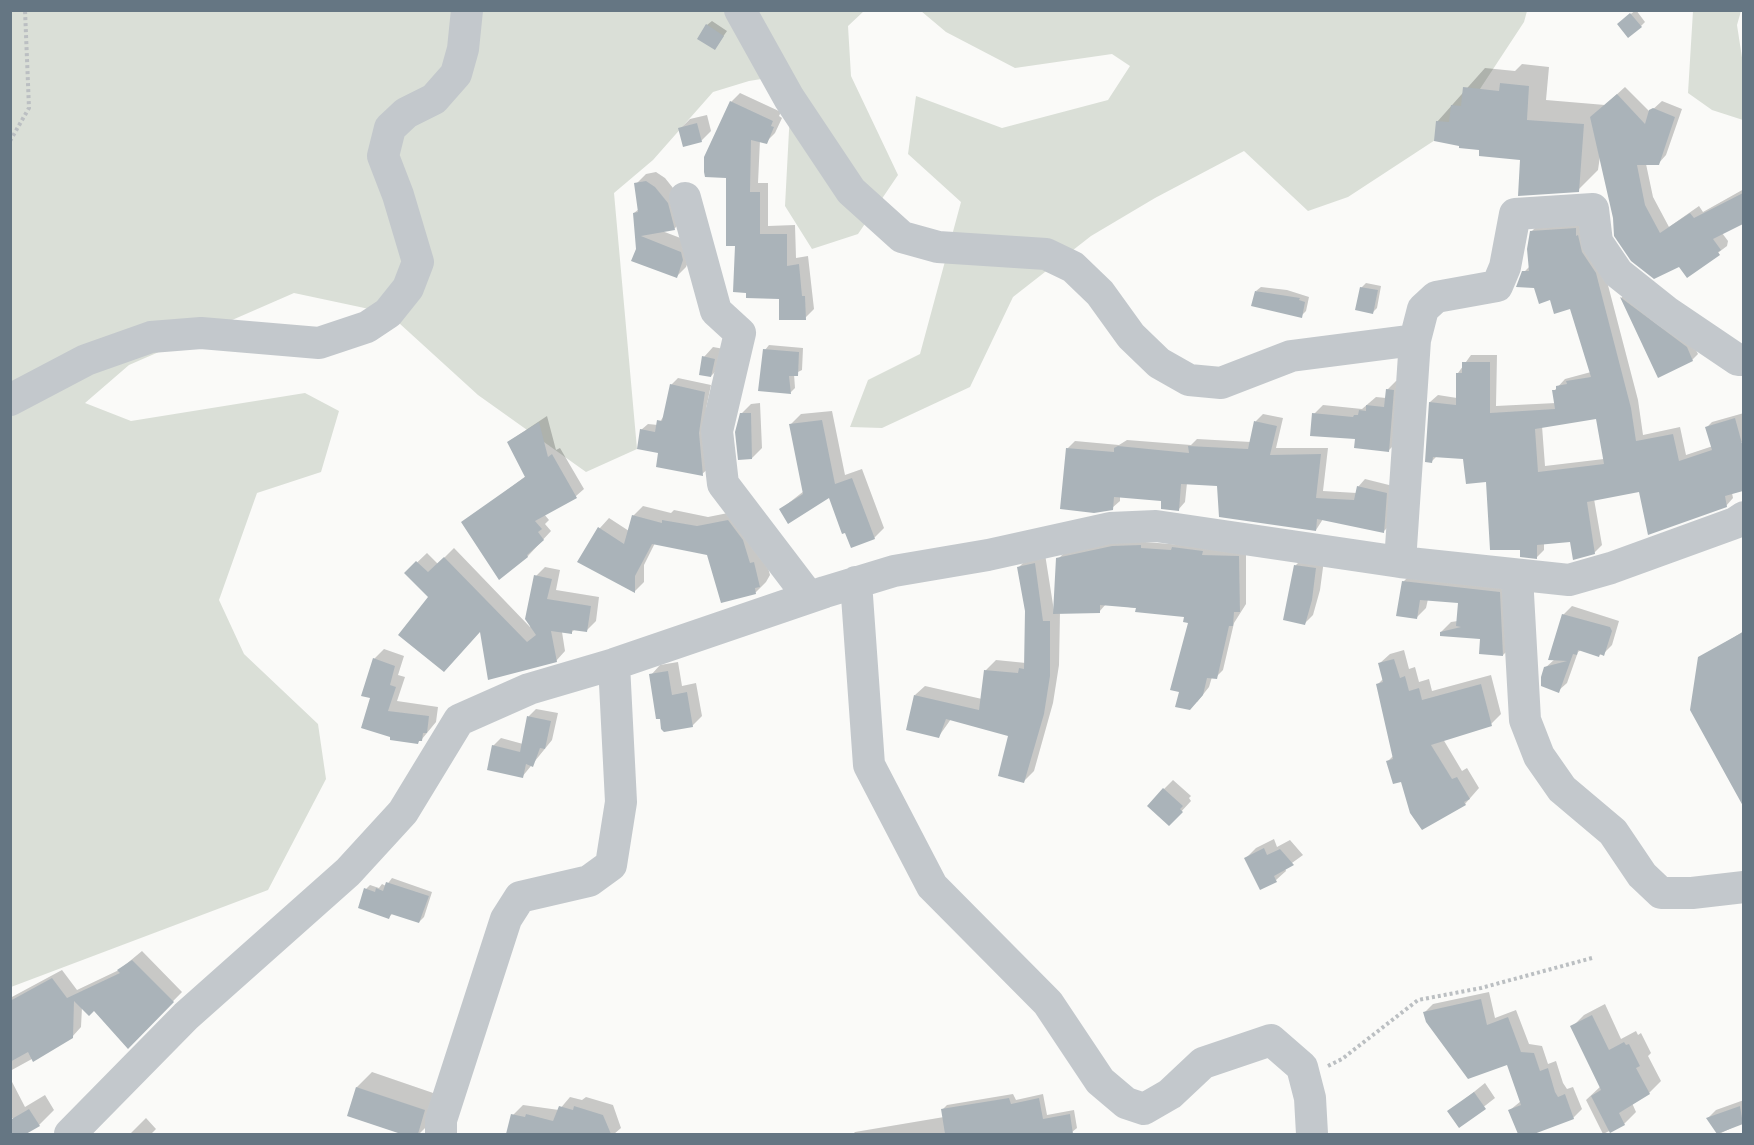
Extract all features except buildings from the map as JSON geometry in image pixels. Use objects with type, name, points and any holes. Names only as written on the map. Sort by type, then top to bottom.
[{"type":"street","points":[[10,400],[86,360],[151,337],[201,333],[319,343],[367,327],[388,313],[408,288],[418,262],[398,195],[383,156],[390,128],[406,113],[434,99],[456,74],[463,49],[467,10]]},
{"type":"street","points":[[740,10],[789,98],[851,190],[902,237],[938,248],[1046,254],[1073,267],[1100,293],[1131,336],[1159,363],[1189,380],[1221,383],[1292,356],[1415,340]]},
{"type":"street","points":[[685,198],[716,311],[740,333],[717,431],[723,484],[809,597]]},
{"type":"street","points":[[1400,562],[1415,340],[1423,309],[1436,297],[1497,286],[1505,267],[1515,214],[1593,209],[1597,242],[1618,273],[1667,312],[1738,360],[1743,360]]},
{"type":"street","points":[[70,1134],[186,1016],[348,872],[403,812],[459,720],[530,688],[614,664],[809,597],[894,571],[988,555],[1110,528],[1156,526],[1400,562],[1569,580],[1611,568],[1735,523],[1743,517]]},
{"type":"street","points":[[1517,576],[1525,720],[1539,756],[1562,789],[1613,832],[1642,875],[1661,893],[1743,887]]},
{"type":"street","points":[[856,582],[869,765],[933,886],[1048,1003],[1100,1081],[1126,1103],[1144,1109],[1170,1094],[1203,1063],[1271,1040],[1302,1067],[1310,1098],[1312,1134]]},
{"type":"street","points":[[441,1134],[441,1120],[506,919],[520,897],[589,880],[611,865],[621,802],[614,664]]},
{"type":"path","points":[[10,141],[28,108],[25,10]]},
{"type":"path","points":[[1305,1079],[1342,1059],[1418,1000],[1481,988],[1592,958]]},
{"type":"shaded area","points":[[11,11],[864,11],[848,26],[851,76],[898,175],[858,234],[812,249],[785,206],[792,74],[749,81],[713,92],[653,160],[614,193],[637,449],[586,472],[478,395],[388,313],[294,293],[129,365],[85,403],[131,421],[305,393],[339,411],[321,472],[257,493],[219,600],[244,654],[318,724],[326,779],[268,890],[11,987]]},
{"type":"shaded area","points":[[921,11],[1527,11],[1524,22],[1455,127],[1348,197],[1308,211],[1244,151],[1155,198],[1091,236],[1013,297],[970,387],[882,428],[850,427],[868,380],[920,354],[961,202],[908,154],[916,96],[1002,128],[1108,100],[1130,66],[1112,54],[1015,68],[946,32]]},
{"type":"shaded area","points":[[1693,11],[1741,11],[1737,25],[1743,64],[1743,120],[1712,110],[1688,93]]}]
